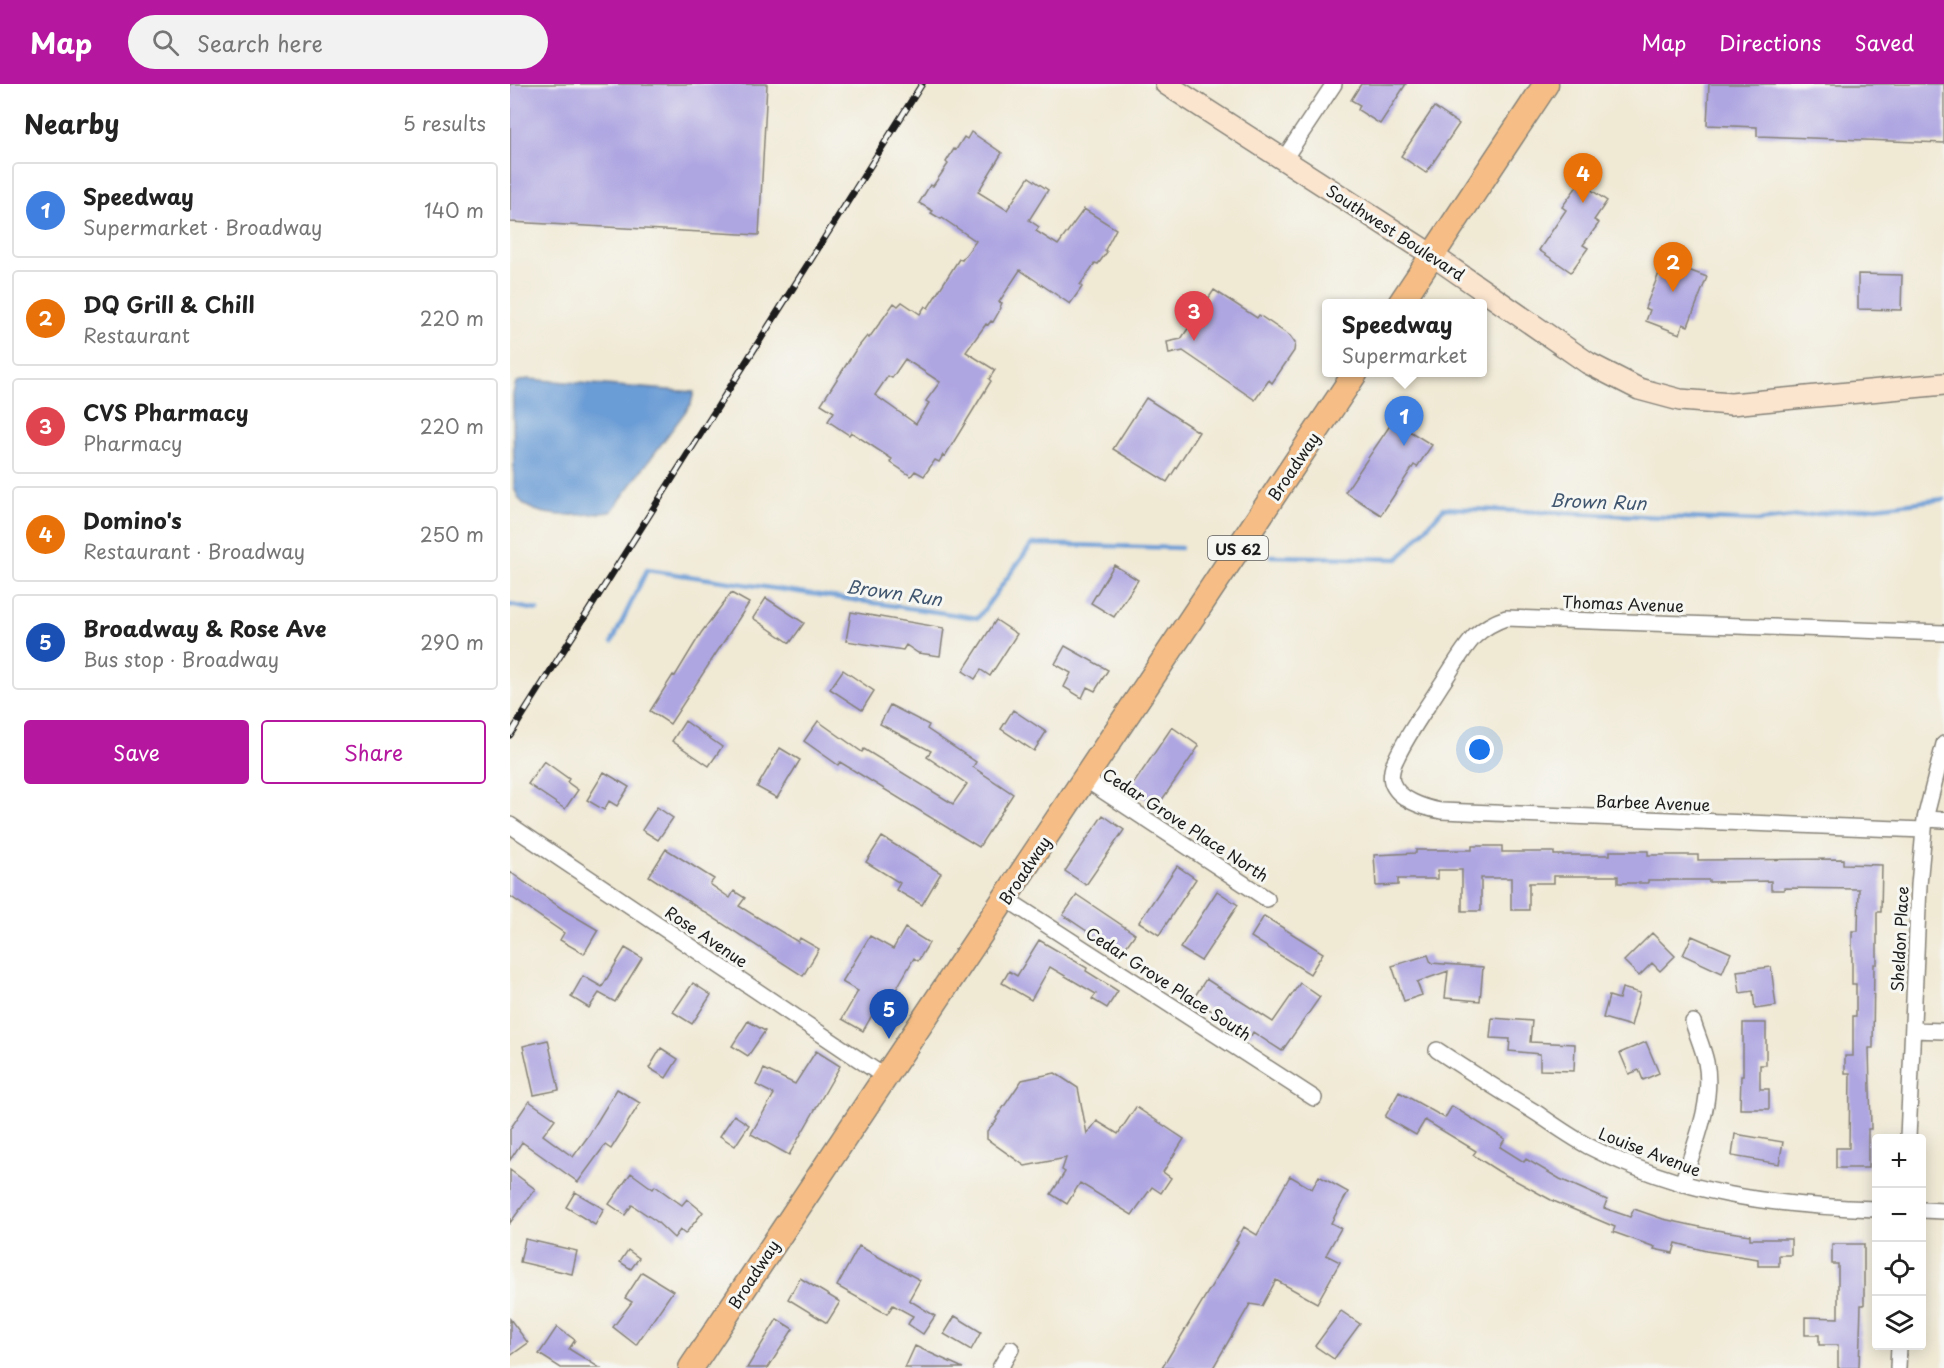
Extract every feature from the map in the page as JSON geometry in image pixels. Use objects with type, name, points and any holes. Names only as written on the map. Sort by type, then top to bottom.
[{"type":"main road","points":[[1403,299],[1546,84]]},
{"type":"main road","name":"Broadway","points":[[691,1368],[1353,377]]},
{"type":"street","name":"Southwest Boulevard","points":[[1166,84],[1432,255],[1588,363],[1612,377],[1654,394],[1680,400],[1731,404],[1944,384]]},
{"type":"street","points":[[1284,159],[1334,84]]},
{"type":"street","name":"Thomas Avenue","points":[[1392,782],[1395,761],[1464,651],[1483,629],[1493,622],[1506,618],[1944,633]]},
{"type":"street","name":"Sheldon Place","points":[[1908,1134],[1919,885],[1924,824],[1944,744]]},
{"type":"street","name":"Cedar Grove Place North","points":[[1085,779],[1267,899]]},
{"type":"street","name":"Barbee Avenue","points":[[1392,782],[1413,803],[1441,812],[1924,824],[1944,820]]},
{"type":"street","name":"Rose Avenue","points":[[510,825],[885,1077]]},
{"type":"street","name":"Cedar Grove Place South","points":[[1005,897],[1314,1098]]},
{"type":"street","points":[[1682,1184],[1703,1116],[1706,1087],[1706,1062],[1693,1022]]},
{"type":"street","points":[[1913,1030],[1944,1031]]},
{"type":"street","name":"Louise Avenue","points":[[1437,1050],[1587,1145],[1657,1176],[1736,1197],[1832,1208],[1872,1209]]},
{"type":"street","points":[[1926,1210],[1944,1211]]},
{"type":"street","points":[[1000,1368],[1011,1349]]},
{"type":"street","points":[[1898,1368],[1899,1350]]},
{"type":"water","points":[[528,379],[694,392],[691,404],[611,512],[550,514],[528,507],[520,500],[514,488],[513,394],[516,382]]},
{"type":"building","points":[[510,84],[767,84],[759,235],[510,222]]},
{"type":"building","points":[[1361,84],[1406,84],[1380,124],[1358,110],[1360,105],[1351,100]]},
{"type":"building","points":[[1709,84],[1944,84],[1944,143],[1757,136],[1757,127],[1707,125]]},
{"type":"building","points":[[1434,107],[1459,124],[1426,173],[1401,156]]},
{"type":"building","points":[[971,132],[1002,153],[978,192],[1007,210],[1029,177],[1048,190],[1029,220],[1039,227],[1036,231],[1058,245],[1084,209],[1116,229],[1105,250],[1107,252],[1098,264],[1095,263],[1070,304],[1020,270],[999,302],[1002,303],[1001,308],[993,322],[986,324],[966,352],[995,370],[989,379],[991,381],[945,456],[943,455],[939,462],[935,460],[924,476],[915,471],[911,476],[890,462],[892,459],[851,432],[849,435],[828,421],[834,412],[821,404],[855,351],[867,336],[869,338],[894,303],[898,306],[902,302],[920,314],[925,306],[928,308],[959,259],[962,260],[976,241],[919,203],[930,185],[933,186],[948,164],[946,162],[954,149],[956,150],[964,137],[967,139]],"holes":[[[905,359],[940,382],[926,401],[929,403],[916,424],[875,395],[888,376],[892,378]]]},
{"type":"building","points":[[1580,182],[1607,201],[1594,220],[1599,223],[1583,245],[1588,248],[1571,272],[1539,250],[1566,210],[1562,207]]},
{"type":"building","points":[[1664,261],[1707,277],[1688,326],[1683,324],[1680,334],[1646,321],[1650,310],[1645,308]]},
{"type":"building","points":[[1858,274],[1902,275],[1901,310],[1858,309]]},
{"type":"building","points":[[1214,290],[1257,318],[1259,315],[1290,336],[1295,343],[1294,351],[1272,383],[1269,380],[1255,400],[1183,351],[1169,354],[1167,342],[1181,339]]},
{"type":"building","points":[[1146,398],[1199,432],[1167,482],[1113,449]]},
{"type":"building","points":[[1393,421],[1432,445],[1417,467],[1414,465],[1381,515],[1345,492]]},
{"type":"building","points":[[1114,565],[1138,580],[1114,617],[1091,603]]},
{"type":"building","points":[[731,593],[749,603],[670,724],[650,711],[701,633]]},
{"type":"building","points":[[766,598],[804,623],[790,643],[753,618]]},
{"type":"building","points":[[851,612],[944,628],[940,656],[918,653],[906,645],[903,650],[846,641]]},
{"type":"building","points":[[996,620],[1017,634],[990,676],[981,670],[975,679],[963,671]]},
{"type":"building","points":[[1065,646],[1108,670],[1095,691],[1087,687],[1082,698],[1064,687],[1071,673],[1055,664]]},
{"type":"building","points":[[843,670],[874,691],[862,710],[830,689]]},
{"type":"building","points":[[890,705],[929,725],[927,729],[976,762],[973,767],[1013,794],[979,847],[840,762],[838,765],[804,741],[818,721],[862,752],[864,749],[953,804],[967,784],[927,757],[931,751],[880,724]]},
{"type":"building","points":[[1013,710],[1046,732],[1034,751],[1001,729]]},
{"type":"building","points":[[685,721],[722,747],[709,766],[672,741]]},
{"type":"building","points":[[1172,727],[1199,746],[1157,807],[1130,789]]},
{"type":"building","points":[[780,748],[800,760],[777,798],[757,787]]},
{"type":"building","points":[[544,761],[569,779],[567,782],[578,790],[565,809],[528,784]]},
{"type":"building","points":[[604,772],[629,787],[617,806],[609,801],[604,810],[587,800]]},
{"type":"building","points":[[657,807],[673,818],[658,840],[642,830]]},
{"type":"building","points":[[1103,815],[1124,830],[1086,885],[1065,871]]},
{"type":"building","points":[[882,837],[941,873],[922,905],[896,890],[900,883],[866,862]]},
{"type":"building","points":[[1472,846],[1502,846],[1502,852],[1554,852],[1554,855],[1610,855],[1610,851],[1648,851],[1648,855],[1698,855],[1698,860],[1843,859],[1843,864],[1882,865],[1881,912],[1877,912],[1877,964],[1874,964],[1873,1048],[1869,1048],[1871,1129],[1868,1129],[1868,1168],[1836,1168],[1836,1148],[1849,1148],[1850,1073],[1845,1073],[1845,1056],[1853,1056],[1856,984],[1852,984],[1852,931],[1858,931],[1859,889],[1784,888],[1784,890],[1771,890],[1771,881],[1648,880],[1648,883],[1618,883],[1618,876],[1554,876],[1554,883],[1529,883],[1529,910],[1511,910],[1511,878],[1481,878],[1481,911],[1462,911],[1462,870],[1438,870],[1438,879],[1398,879],[1398,885],[1376,886],[1374,855],[1416,853],[1416,850],[1472,850]]},
{"type":"building","points":[[666,849],[714,879],[710,884],[730,898],[734,891],[745,898],[739,906],[798,942],[800,938],[819,949],[803,976],[649,876]]},
{"type":"building","points":[[1177,866],[1196,879],[1159,935],[1139,922]]},
{"type":"building","points":[[510,872],[564,910],[598,930],[584,954],[560,940],[564,933],[510,896]]},
{"type":"building","points":[[1217,891],[1238,905],[1201,961],[1180,948]]},
{"type":"building","points":[[1077,895],[1135,934],[1121,954],[1063,915]]},
{"type":"building","points":[[1264,916],[1323,953],[1310,974],[1251,937]]},
{"type":"building","points":[[905,928],[929,943],[918,961],[914,958],[882,1014],[875,1010],[863,1031],[842,1019],[858,991],[842,982],[870,936],[893,949]]},
{"type":"building","points":[[1652,933],[1675,956],[1660,971],[1652,963],[1639,976],[1624,961]]},
{"type":"building","points":[[1692,936],[1731,953],[1722,973],[1683,955]]},
{"type":"building","points":[[1039,940],[1087,968],[1086,971],[1118,991],[1107,1008],[1092,999],[1096,994],[1050,967],[1031,1000],[1002,983],[1009,971],[1017,976]]},
{"type":"building","points":[[625,948],[642,958],[615,1002],[599,993],[589,1008],[571,997],[583,976],[602,987]]},
{"type":"building","points":[[1428,955],[1431,963],[1483,967],[1480,1001],[1445,998],[1448,971],[1417,982],[1422,995],[1404,1001],[1392,966]]},
{"type":"building","points":[[1771,967],[1776,1006],[1755,1009],[1753,991],[1740,993],[1737,971]]},
{"type":"building","points":[[1206,979],[1273,1022],[1300,983],[1320,997],[1282,1051],[1253,1032],[1251,1036],[1193,999]]},
{"type":"building","points":[[693,983],[711,995],[692,1024],[673,1012]]},
{"type":"building","points":[[1622,988],[1640,993],[1631,1026],[1603,1018],[1609,996],[1619,999]]},
{"type":"building","points":[[1492,1018],[1532,1021],[1530,1042],[1575,1044],[1574,1071],[1540,1070],[1540,1054],[1509,1051],[1510,1039],[1490,1038]]},
{"type":"building","points":[[748,1021],[765,1031],[748,1056],[732,1046]]},
{"type":"building","points":[[1743,1023],[1766,1023],[1766,1065],[1760,1065],[1760,1089],[1769,1089],[1769,1109],[1740,1109],[1741,1076],[1743,1076]]},
{"type":"building","points":[[548,1040],[559,1090],[534,1095],[523,1046]]},
{"type":"building","points":[[1646,1042],[1659,1073],[1643,1080],[1639,1070],[1629,1074],[1620,1053]]},
{"type":"building","points":[[661,1048],[678,1059],[666,1078],[649,1068]]},
{"type":"building","points":[[816,1051],[840,1066],[789,1155],[751,1134],[774,1094],[756,1085],[764,1069],[795,1084]]},
{"type":"building","points":[[1055,1073],[1078,1088],[1087,1134],[1097,1121],[1118,1134],[1136,1107],[1184,1139],[1163,1172],[1171,1178],[1161,1193],[1152,1187],[1132,1215],[1080,1183],[1067,1204],[1051,1194],[1065,1172],[1062,1170],[1066,1158],[1025,1166],[987,1139],[987,1131],[997,1120],[996,1118],[1022,1080]]},
{"type":"building","points":[[617,1089],[640,1103],[611,1149],[605,1145],[578,1182],[522,1142],[510,1160],[510,1129],[529,1101],[555,1119],[543,1135],[573,1157]]},
{"type":"building","points":[[1399,1092],[1445,1118],[1452,1106],[1505,1139],[1500,1147],[1524,1162],[1526,1159],[1560,1179],[1607,1200],[1604,1208],[1630,1217],[1634,1209],[1663,1219],[1750,1235],[1750,1239],[1791,1239],[1791,1255],[1779,1255],[1779,1266],[1758,1266],[1758,1259],[1706,1251],[1676,1243],[1673,1253],[1654,1249],[1655,1247],[1613,1232],[1615,1227],[1551,1200],[1498,1171],[1473,1155],[1476,1151],[1425,1120],[1416,1135],[1385,1117]]},
{"type":"building","points":[[734,1115],[749,1125],[735,1146],[720,1136]]},
{"type":"building","points":[[1735,1134],[1783,1142],[1779,1164],[1732,1156]]},
{"type":"building","points":[[510,1170],[535,1189],[510,1223]]},
{"type":"building","points":[[631,1173],[653,1189],[655,1186],[682,1205],[687,1199],[703,1212],[685,1234],[680,1230],[674,1238],[656,1221],[632,1205],[625,1215],[609,1204]]},
{"type":"building","points":[[1290,1176],[1312,1189],[1319,1176],[1348,1192],[1331,1223],[1341,1228],[1326,1255],[1340,1262],[1317,1303],[1276,1280],[1262,1306],[1250,1304],[1213,1368],[1162,1368],[1238,1242],[1236,1241],[1244,1227],[1257,1235]]},
{"type":"building","points":[[575,1192],[604,1209],[595,1225],[566,1207]]},
{"type":"building","points":[[525,1239],[577,1251],[572,1274],[520,1262]]},
{"type":"building","points":[[1832,1244],[1864,1244],[1864,1305],[1861,1305],[1859,1368],[1838,1368],[1838,1345],[1819,1345],[1819,1335],[1805,1335],[1805,1317],[1838,1318],[1838,1264],[1832,1264]]},
{"type":"building","points":[[859,1246],[920,1280],[909,1300],[935,1316],[923,1334],[908,1324],[913,1316],[893,1305],[887,1314],[837,1286]]},
{"type":"building","points":[[628,1250],[639,1258],[631,1269],[620,1262]]},
{"type":"building","points":[[642,1272],[673,1291],[636,1345],[613,1327],[632,1302],[625,1298]]},
{"type":"building","points":[[800,1278],[840,1302],[827,1323],[788,1299]]},
{"type":"building","points":[[1341,1311],[1360,1324],[1334,1359],[1315,1346]]},
{"type":"building","points":[[955,1316],[981,1332],[971,1350],[944,1334]]},
{"type":"building","points":[[510,1319],[528,1343],[510,1356]]},
{"type":"building","points":[[777,1319],[793,1329],[768,1368],[747,1368]]},
{"type":"building","points":[[557,1327],[575,1340],[569,1349],[600,1368],[561,1368],[539,1354]]},
{"type":"building","points":[[915,1346],[963,1368],[905,1368]]},
{"type":"waterway","name":"Brown Run","points":[[1271,556],[1398,559],[1444,508],[1758,521],[1944,499]]},
{"type":"waterway","name":"Brown Run","points":[[612,642],[647,570],[978,618],[1032,544],[1181,548]]},
{"type":"waterway","name":"Brown Run","points":[[510,605],[537,610]]},
{"type":"railway","points":[[510,735],[922,84]]},
{"type":"place","name":"Domino's","points":[[1583,203]]},
{"type":"place","name":"DQ Grill & Chill","points":[[1673,292]]},
{"type":"place","name":"CVS Pharmacy","points":[[1194,341]]},
{"type":"place","name":"Speedway","points":[[1404,446]]},
{"type":"place","name":"Broadway & Rose Ave","points":[[889,1039]]}]
